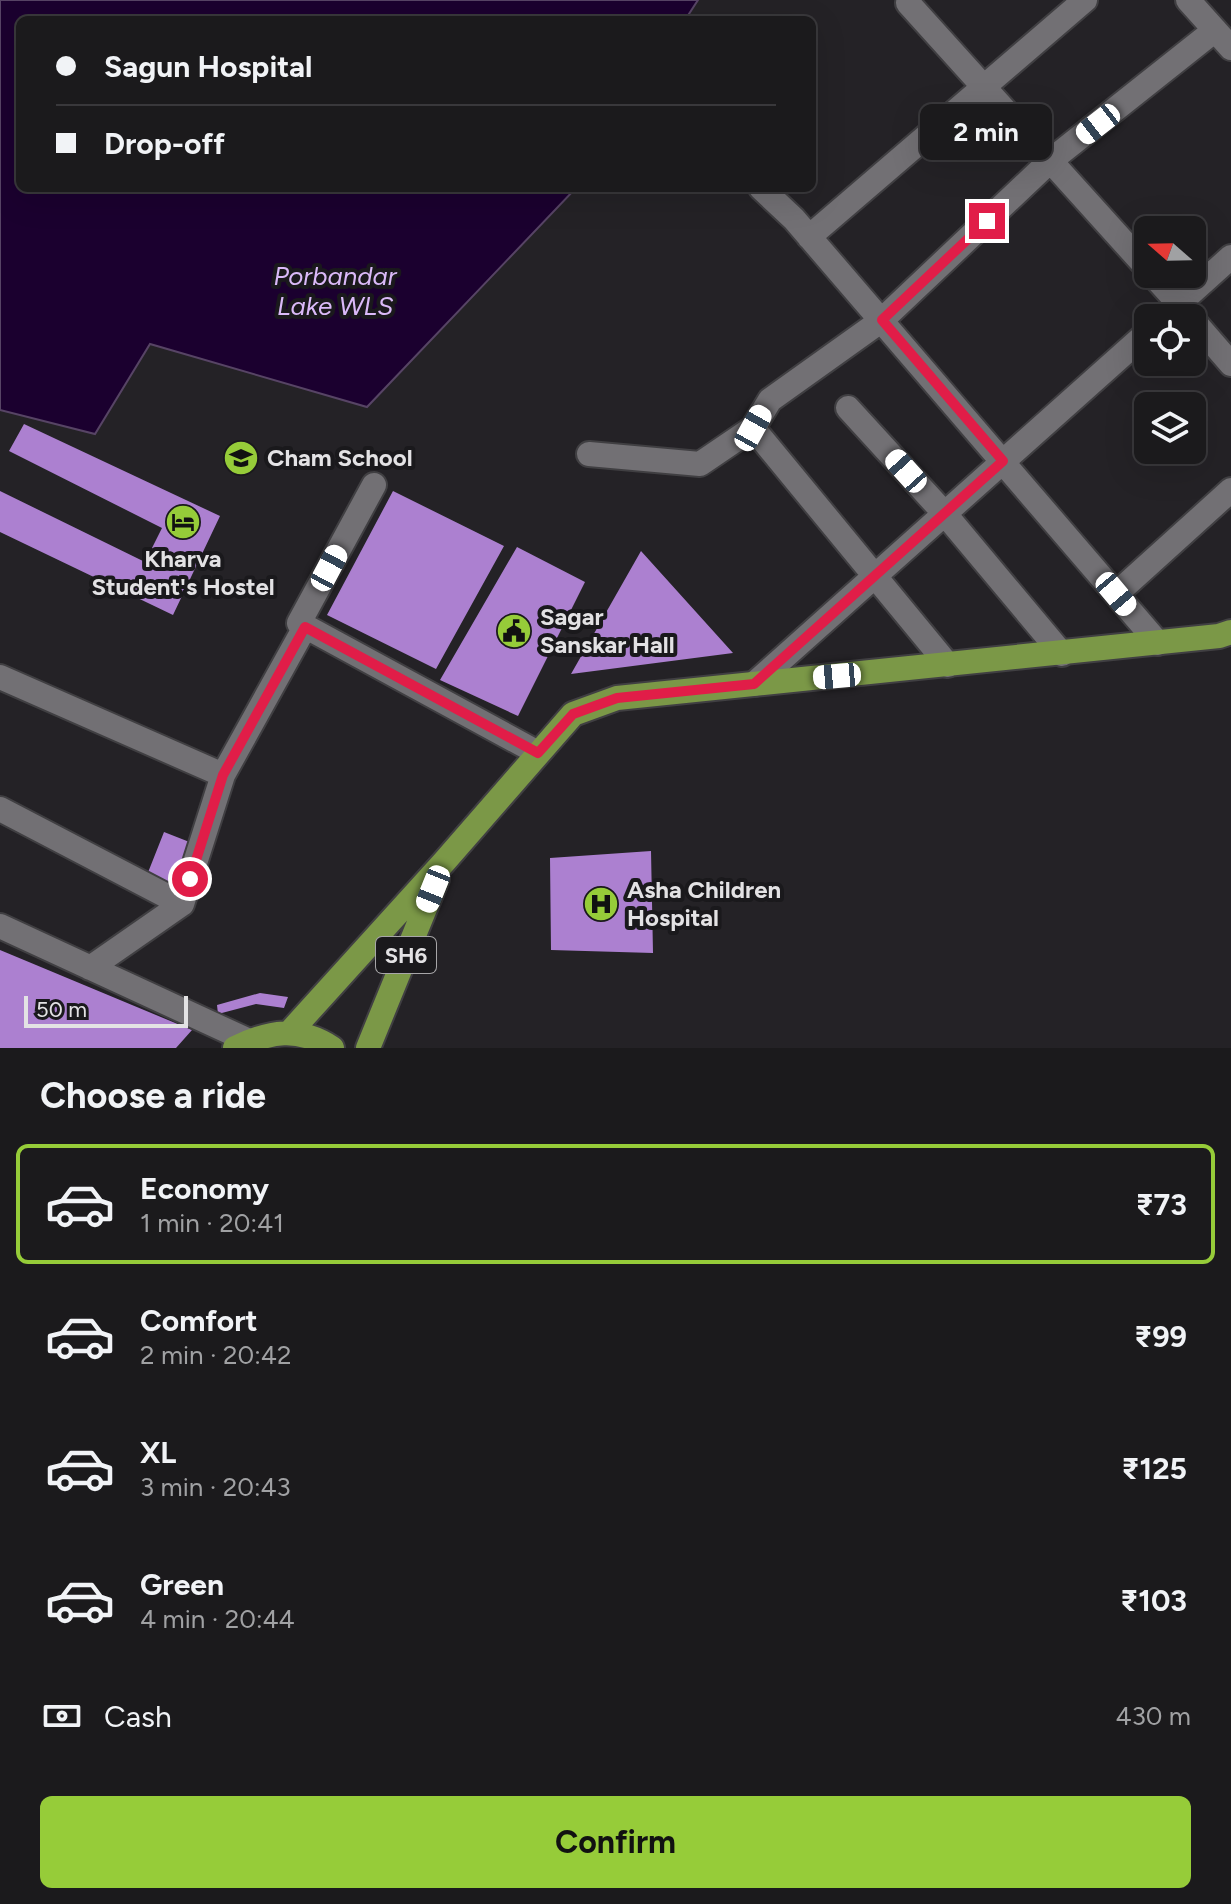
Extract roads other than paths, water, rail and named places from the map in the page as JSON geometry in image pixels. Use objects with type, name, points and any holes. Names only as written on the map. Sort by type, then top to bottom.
[{"type":"main road","name":"SH6","points":[[368,1048],[444,862],[573,714],[617,698],[1062,654],[1219,636],[1231,632]]},
{"type":"main road","points":[[290,1032],[444,862]]},
{"type":"main road","points":[[242,1045],[261,1035],[290,1032],[318,1039],[332,1048]]},
{"type":"street","points":[[809,237],[1085,0]]},
{"type":"street","points":[[589,454],[700,464],[753,428],[770,400],[882,320],[1050,161],[1226,41],[1188,0]]},
{"type":"street","points":[[908,3],[1134,254]]},
{"type":"street","points":[[765,192],[882,320],[1158,643]]},
{"type":"street","points":[[1190,304],[1231,257]]},
{"type":"street","points":[[1206,340],[1231,364]]},
{"type":"street","points":[[754,684],[1134,344]]},
{"type":"street","points":[[848,408],[945,514],[1062,654]]},
{"type":"street","points":[[753,428],[948,665]]},
{"type":"street","points":[[374,485],[299,623],[538,753]]},
{"type":"street","points":[[1116,594],[1231,490]]},
{"type":"street","points":[[90,968],[182,904],[223,775],[305,627]]},
{"type":"street","points":[[0,677],[223,775]]},
{"type":"street","points":[[0,809],[182,904]]},
{"type":"street","points":[[0,926],[242,1045]]},
{"type":"water","name":"Porbandar Lake WLS","points":[[0,0],[698,0],[688,16],[16,16],[16,192],[572,192],[367,407],[150,344],[95,434],[0,410]]},
{"type":"place","name":"Cham School","points":[[241,458]]},
{"type":"place","name":"Kharva Student's Hostel","points":[[183,522]]},
{"type":"place","name":"Sagar Sanskar Hall","points":[[514,631]]},
{"type":"place","name":"Asha Children Hospital","points":[[601,904]]}]
